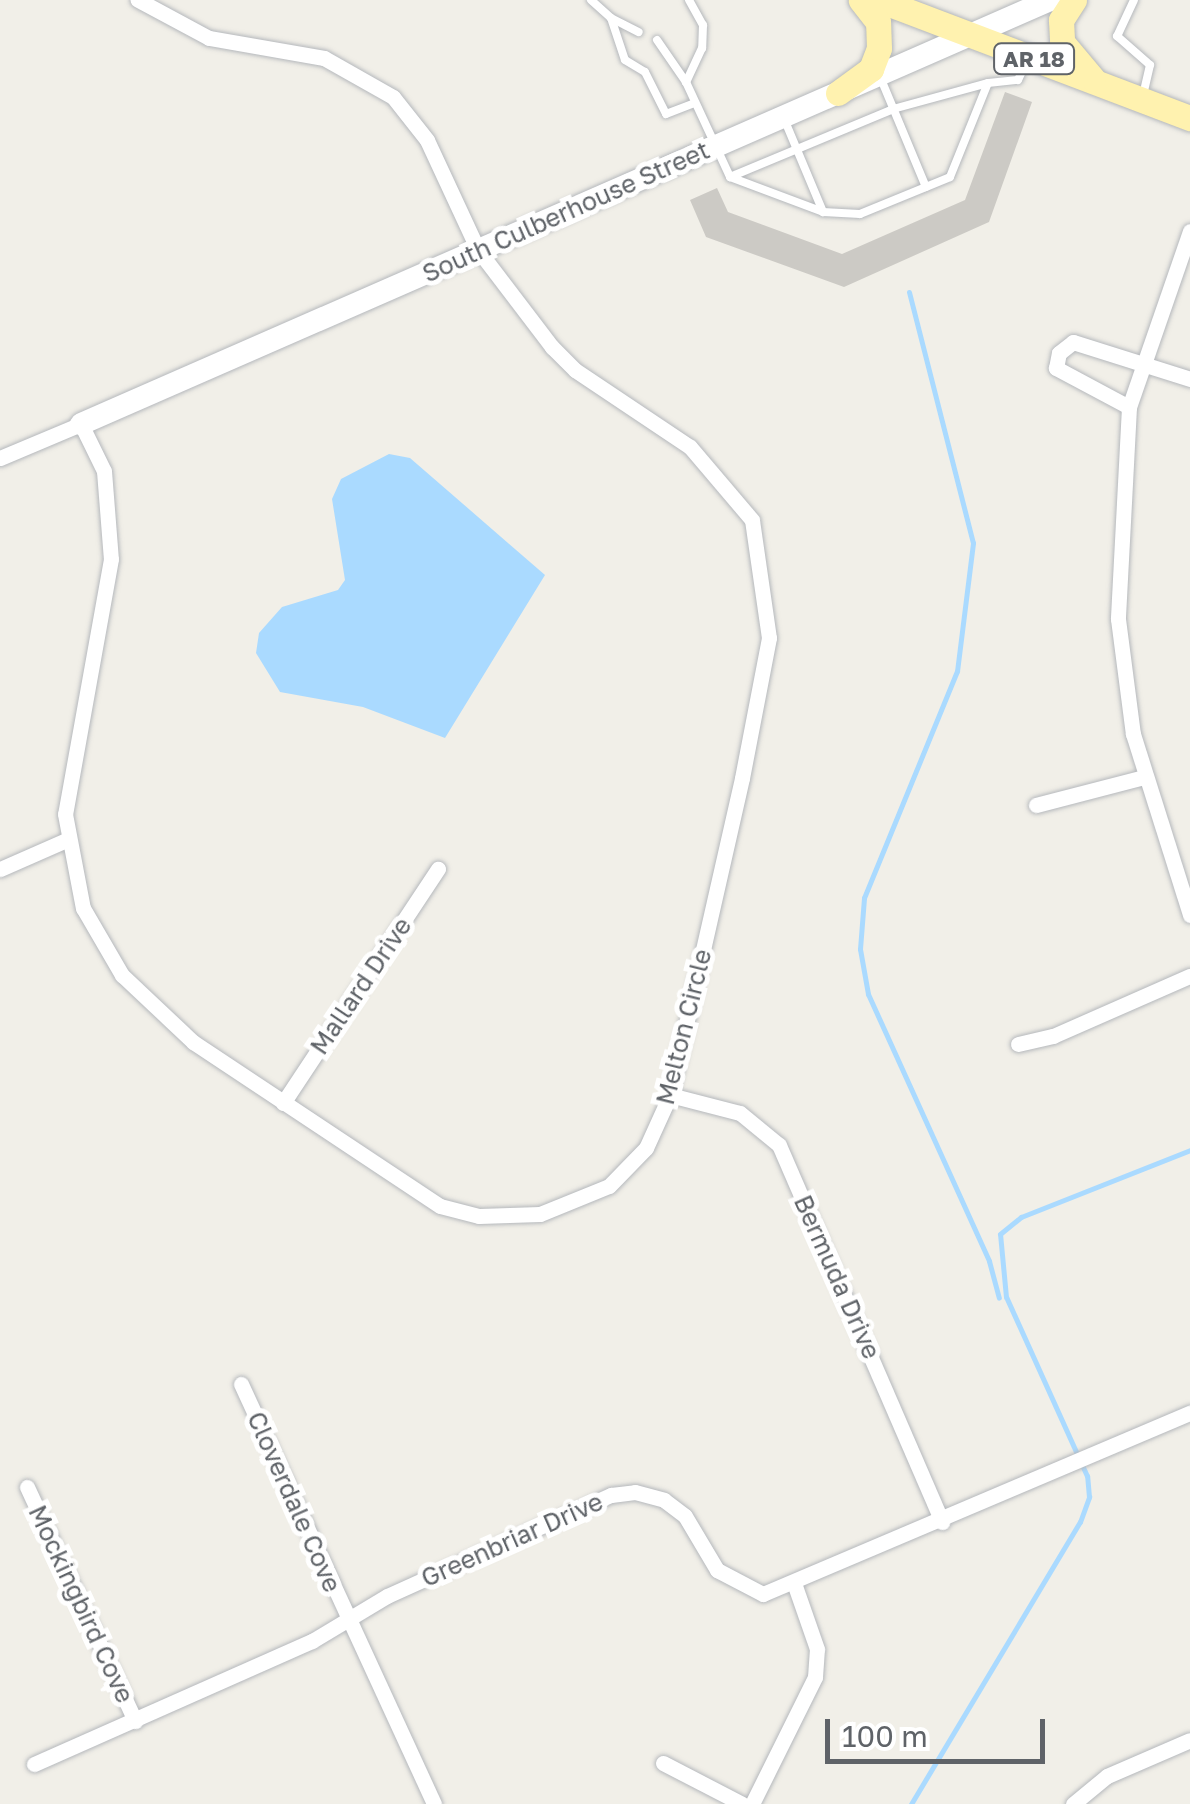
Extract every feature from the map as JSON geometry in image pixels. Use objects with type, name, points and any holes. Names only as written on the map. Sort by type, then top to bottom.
[{"type":"main road","points":[[838,93],[871,68],[879,48],[878,22],[861,0]]},
{"type":"main road","name":"AR 18","points":[[879,0],[1190,118]]},
{"type":"main road","points":[[1074,0],[1063,14],[1062,42],[1096,83]]},
{"type":"street","name":"Melton Circle","points":[[81,424],[104,472],[113,538],[66,788],[66,840],[83,908],[122,975],[193,1042],[440,1206],[514,1217],[566,1208],[609,1186],[646,1148],[670,1095],[766,660],[768,603],[756,530],[739,499],[699,454],[552,347],[478,250],[427,140],[375,83],[324,58],[209,38],[138,0]]},
{"type":"street","name":"South Culberhouse Street","points":[[81,424],[1047,1]]},
{"type":"street","points":[[1190,231],[1128,406],[1118,619],[1144,777],[1190,915]]},
{"type":"street","points":[[1128,406],[1056,368],[1060,353],[1072,342],[1144,359],[1190,379]]},
{"type":"street","points":[[1,455],[81,424]]},
{"type":"street","points":[[1036,805],[1144,777]]},
{"type":"street","points":[[0,869],[66,840]]},
{"type":"street","name":"Mallard Drive","points":[[283,1103],[438,870]]},
{"type":"street","points":[[1018,1044],[1053,1036],[1190,976]]},
{"type":"street","name":"Bermuda Drive","points":[[670,1095],[740,1113],[779,1145],[942,1522]]},
{"type":"street","name":"Cloverdale Cove","points":[[241,1384],[346,1620],[434,1804]]},
{"type":"street","name":"Greenbriar Drive","points":[[34,1764],[624,1492],[673,1506],[716,1570],[745,1589],[764,1594],[795,1586],[1190,1413]]},
{"type":"street","name":"Mockingbird Cove","points":[[27,1487],[135,1720]]},
{"type":"street","points":[[752,1804],[815,1677],[815,1640],[795,1586]]},
{"type":"street","points":[[1073,1804],[1107,1776],[1190,1740]]},
{"type":"street","points":[[663,1763],[742,1804]]},
{"type":"lane","points":[[591,0],[611,18],[638,32]]},
{"type":"lane","points":[[686,82],[702,36],[689,0]]},
{"type":"lane","points":[[1134,0],[1117,36],[1150,64],[1142,100]]},
{"type":"lane","points":[[611,18],[625,60],[646,72],[666,114],[695,102]]},
{"type":"lane","points":[[657,40],[686,82],[730,176],[823,212],[860,214],[950,177],[988,83]]},
{"type":"lane","points":[[730,176],[893,110],[988,83],[1018,80],[1030,57]]},
{"type":"lane","points":[[879,75],[926,187]]},
{"type":"lane","points":[[783,117],[823,212]]},
{"type":"water","points":[[389,454],[410,458],[545,575],[445,738],[363,707],[280,692],[256,653],[259,633],[282,607],[338,590],[345,580],[332,499],[341,479]]},
{"type":"building","points":[[1005,92],[1032,102],[989,222],[844,287],[706,237],[690,200],[717,188],[728,212],[842,254],[965,200]]},
{"type":"waterway","points":[[909,292],[973,543],[957,671],[864,898],[860,949],[868,994],[989,1261],[999,1298]]},
{"type":"waterway","points":[[911,1804],[1080,1522],[1089,1497],[1087,1476],[1006,1297],[1000,1234],[1021,1217],[1190,1150]]}]
